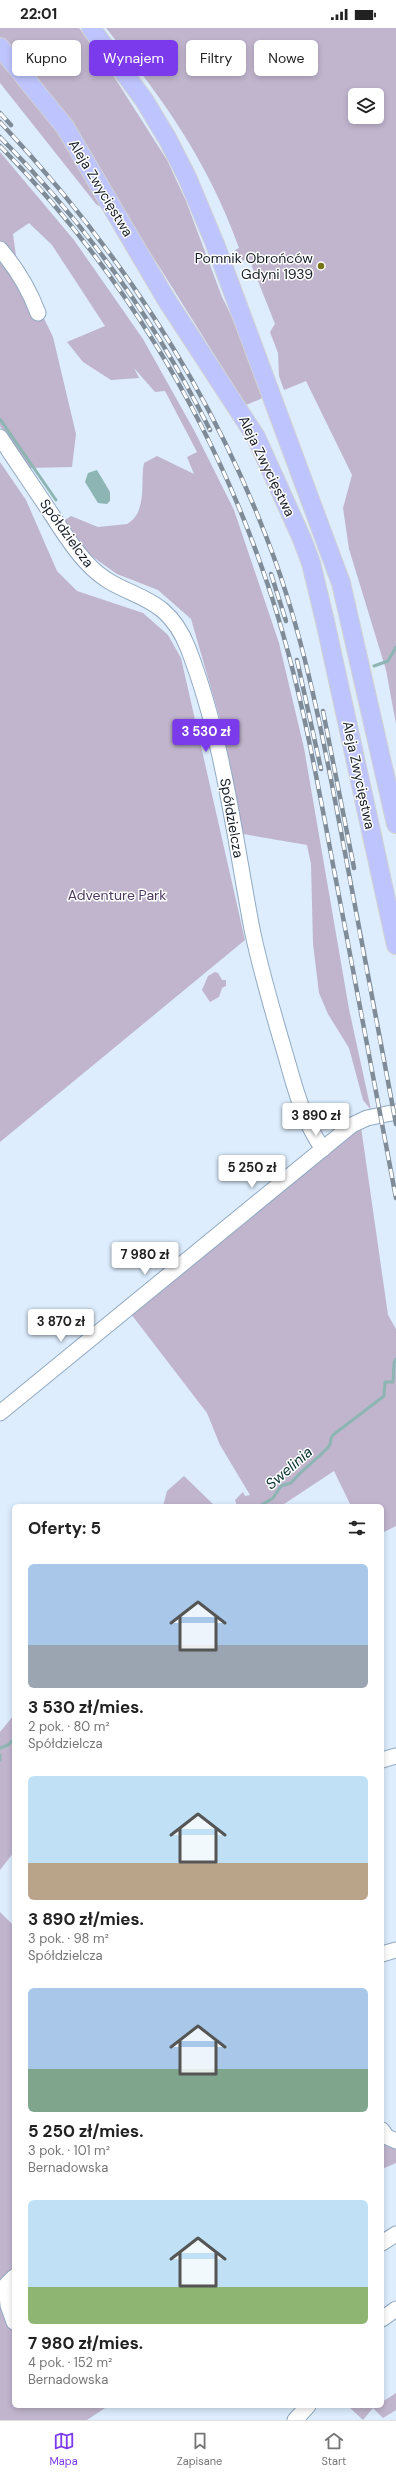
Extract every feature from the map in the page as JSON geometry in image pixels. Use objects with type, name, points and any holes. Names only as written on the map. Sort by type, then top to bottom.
[{"type":"main road","name":"Aleja Zwycięstwa","points":[[91,28],[144,100],[167,138],[187,177],[215,244],[341,583],[396,824]]},
{"type":"main road","name":"Aleja Zwycięstwa","points":[[0,47],[65,127],[170,305],[256,437],[299,532],[311,563],[325,621],[396,945]]},
{"type":"street","points":[[0,249],[15,266],[31,293],[38,313]]},
{"type":"street","name":"Spółdzielcza","points":[[0,437],[70,542],[89,566],[99,575],[146,598],[161,608],[170,617],[182,635],[206,702],[223,763],[252,931],[265,984],[305,1118],[323,1149]]},
{"type":"street","points":[[0,1413],[356,1123],[396,1112]]},
{"type":"street","points":[[384,1759],[396,1756]]},
{"type":"street","points":[[384,1953],[396,1950]]},
{"type":"street","points":[[384,2242],[396,2234]]},
{"type":"street","points":[[12,2279],[6,2285],[8,2305],[12,2316]]},
{"type":"street","points":[[295,2420],[306,2408]]},
{"type":"green space","points":[[0,28],[79,28],[89,40],[89,76],[114,76],[167,160],[186,201],[222,297],[241,335],[265,397],[246,405],[138,233],[96,204],[0,83]]},
{"type":"green space","points":[[106,28],[396,28],[396,724],[386,670],[349,549],[343,508],[352,475],[306,381],[284,390],[279,376],[278,353],[270,332],[275,324],[248,256],[243,261],[235,250],[239,248],[227,216],[213,187],[182,132],[143,76],[178,76],[178,40],[116,40]]},
{"type":"green space","points":[[0,152],[74,240],[143,339],[195,432],[234,510],[279,643],[304,748],[349,1009],[371,1110],[363,1100],[349,1048],[328,1014],[319,993],[313,944],[311,864],[307,845],[243,834],[222,726],[191,619],[158,590],[117,574],[86,552],[65,520],[71,516],[98,527],[127,524],[134,519],[141,504],[144,463],[157,456],[194,474],[187,457],[197,452],[165,391],[155,392],[134,368],[139,378],[111,380],[83,362],[67,342],[105,326],[52,245],[29,223],[13,234],[17,263],[53,337],[76,434],[72,467],[28,468],[0,426]]},
{"type":"green space","name":"Adventure Park","points":[[0,462],[26,500],[57,571],[77,591],[143,613],[168,635],[181,658],[245,940],[0,1142]]},
{"type":"green space","points":[[215,972],[218,973],[222,980],[226,980],[226,986],[222,988],[219,997],[210,1002],[202,990],[208,976]]},
{"type":"green space","points":[[361,1127],[388,1315],[396,1329],[396,1526],[384,1532],[384,1504],[350,1504],[334,1471],[284,1504],[236,1504],[235,1500],[243,1492],[245,1496],[250,1495],[220,1445],[207,1413],[131,1314]]},
{"type":"green space","points":[[184,1476],[213,1504],[164,1504],[167,1491]]},
{"type":"green space","points":[[12,1717],[12,1855],[0,1870],[0,1732]]},
{"type":"green space","points":[[0,1912],[12,1924],[12,2408],[105,2408],[87,2420],[0,2420]]},
{"type":"green space","points":[[384,2144],[388,2147],[396,2148],[396,2163],[384,2168]]},
{"type":"green space","points":[[396,2393],[396,2410],[383,2418],[373,2408],[384,2408],[384,2401]]},
{"type":"green space","points":[[350,2408],[373,2408],[363,2420]]},
{"type":"shaded area","points":[[97,470],[110,492],[110,501],[107,504],[98,503],[85,482],[88,473]]},
{"type":"waterway","points":[[0,419],[56,500]]},
{"type":"waterway","points":[[374,666],[388,661],[396,647]]},
{"type":"waterway","name":"Swelinia","points":[[263,1504],[273,1498],[281,1486],[291,1483],[324,1451],[330,1445],[333,1435],[384,1396],[385,1382],[393,1382],[394,1363],[396,1359]]},
{"type":"waterway","name":"Swelinia","points":[[0,1748],[8,1745],[12,1741]]},
{"type":"waterway","name":"Swelinia","points":[[0,1755],[0,1760]]},
{"type":"railway","points":[[0,113],[11,125]]},
{"type":"railway","points":[[0,122],[44,171],[125,274],[161,329],[194,385],[225,442],[252,502],[276,563],[307,666],[336,807],[396,1124]]},
{"type":"railway","points":[[0,137],[61,204],[117,275],[166,351],[210,430]]},
{"type":"railway","points":[[0,146],[43,192],[83,240],[120,290],[154,342],[186,396],[240,509],[274,605],[304,718],[320,794],[396,1198]]},
{"type":"railway","points":[[271,574],[286,621]]},
{"type":"railway","points":[[297,660],[321,769]]},
{"type":"railway","points":[[323,711],[354,868]]},
{"type":"place","name":"Pomnik Obrońców Gdyni 1939","points":[[321,266]]}]
